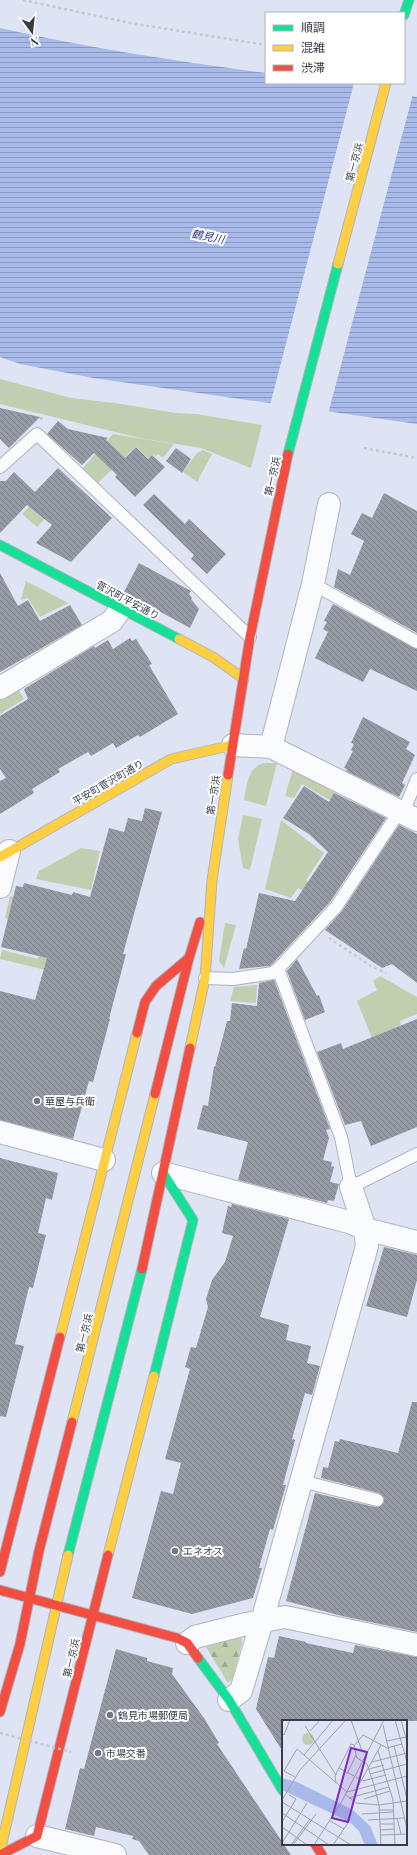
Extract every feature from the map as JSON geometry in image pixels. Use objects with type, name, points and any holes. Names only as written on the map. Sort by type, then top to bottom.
[{"type":"main road","points":[[405,12],[409,0]]},
{"type":"main road","name":"第一京浜","points":[[0,1852],[67,1557],[138,1288],[205,978],[212,880],[250,637],[282,478],[386,84]]},
{"type":"main road","name":"菅沢町平安通り","points":[[0,545],[213,657],[244,679]]},
{"type":"main road","name":"平安町菅沢町通り","points":[[5,854],[171,759],[233,745]]},
{"type":"main road","name":"第一京浜","points":[[0,1712],[20,1644],[39,1551],[189,958],[212,880]]},
{"type":"main road","points":[[0,1572],[145,1002],[156,986],[189,958]]},
{"type":"main road","name":"第一京浜","points":[[37,1836],[193,1220],[162,1173]]},
{"type":"main road","points":[[0,1590],[177,1638],[187,1643],[228,1700],[282,1789]]},
{"type":"main road","points":[[0,1855],[37,1836]]},
{"type":"main road","points":[[316,1845],[322,1855]]},
{"type":"street","points":[[271,747],[313,584],[329,504]]},
{"type":"street","points":[[0,688],[112,621],[121,608]]},
{"type":"street","points":[[233,745],[271,747],[408,816]]},
{"type":"street","points":[[0,887],[5,854]]},
{"type":"street","points":[[0,1132],[104,1160]]},
{"type":"street","points":[[162,1173],[349,1222],[365,1229],[417,1242]]},
{"type":"street","points":[[228,1700],[241,1691],[302,1481],[367,1246],[365,1229],[351,1187]]},
{"type":"street","points":[[187,1643],[195,1637],[285,1617],[417,1645]]},
{"type":"street","points":[[37,1836],[115,1855]]},
{"type":"lane","points":[[0,467],[37,434],[250,637]]},
{"type":"lane","points":[[313,584],[417,642]]},
{"type":"lane","points":[[205,978],[233,979],[273,973],[278,969],[318,928],[336,907],[408,816],[407,803],[417,779]]},
{"type":"lane","points":[[278,969],[341,1137],[351,1187],[417,1154]]},
{"type":"lane","points":[[302,1481],[377,1500]]},
{"type":"path","points":[[23,0],[130,22],[265,45]]},
{"type":"path","points":[[0,389],[58,406],[179,423],[206,432],[240,437]]},
{"type":"path","points":[[364,448],[417,458]]},
{"type":"path","points":[[318,928],[325,935],[371,966],[386,973]]},
{"type":"path","points":[[0,1733],[71,1752]]},
{"type":"green space","points":[[0,379],[71,398],[115,403],[176,413],[196,414],[262,425],[251,468],[201,448],[140,438],[0,404]]},
{"type":"green space","points":[[113,434],[174,444],[163,458],[158,454],[156,456],[153,454],[148,458],[136,446],[98,483],[83,468]]},
{"type":"green space","points":[[203,450],[212,454],[197,482],[183,472],[197,453]]},
{"type":"green space","points":[[40,495],[55,508],[37,527],[22,514]]},
{"type":"green space","points":[[26,581],[68,603],[40,617],[28,598],[21,600]]},
{"type":"green space","points":[[18,689],[24,699],[0,714],[0,700]]},
{"type":"green space","points":[[263,763],[277,763],[266,806],[244,800],[247,783],[251,773]]},
{"type":"green space","points":[[293,769],[340,796],[335,803],[302,784],[294,798],[285,796]]},
{"type":"green space","points":[[243,815],[262,819],[250,870],[243,868],[238,839]]},
{"type":"green space","points":[[281,820],[324,853],[306,880],[310,883],[305,891],[298,888],[291,898],[265,889]]},
{"type":"green space","points":[[81,848],[100,851],[91,890],[36,879],[39,871]]},
{"type":"green space","points":[[10,896],[27,900],[22,922],[5,918]]},
{"type":"green space","points":[[225,923],[236,925],[224,968],[219,961]]},
{"type":"green space","points":[[44,931],[50,971],[0,959],[2,950],[38,959]]},
{"type":"green space","points":[[380,976],[417,997],[417,1014],[400,1021],[401,1025],[372,1038],[357,1001],[377,990],[373,981]]},
{"type":"green space","points":[[257,985],[256,1003],[230,1001],[234,987]]},
{"type":"green space","points":[[240,1637],[242,1639],[242,1643],[232,1679],[228,1683],[206,1647]]},
{"type":"water","name":"鶴見川","points":[[0,28],[133,54],[265,73],[265,84],[351,84],[417,97],[417,424],[93,378],[20,364],[0,357]]},
{"type":"pier","points":[[354,84],[413,94],[328,414],[270,405]]},
{"type":"building","points":[[0,408],[40,417],[9,448],[0,439]]},
{"type":"building","points":[[58,421],[68,429],[108,438],[106,440],[125,458],[136,447],[148,459],[152,455],[165,467],[135,497],[115,477],[117,475],[94,453],[82,465],[47,434]]},
{"type":"building","points":[[176,448],[191,459],[182,473],[166,461]]},
{"type":"building","points":[[58,468],[112,518],[71,562],[36,543],[52,525],[27,505],[0,533],[0,481],[6,481],[14,472],[35,492]]},
{"type":"building","points":[[384,493],[417,511],[417,633],[334,587],[338,569],[350,575],[364,541],[351,534],[362,513],[372,518]]},
{"type":"building","points":[[154,494],[185,524],[189,519],[226,554],[207,574],[191,559],[194,555],[143,505]]},
{"type":"building","points":[[139,563],[191,591],[189,594],[192,598],[191,599],[199,609],[190,628],[124,592]]},
{"type":"building","points":[[0,573],[18,606],[28,600],[40,621],[70,605],[82,625],[0,672]]},
{"type":"building","points":[[333,604],[417,649],[417,691],[370,669],[363,682],[315,658],[328,632],[323,629],[327,622],[324,621]]},
{"type":"building","points":[[130,638],[132,641],[136,639],[152,664],[149,665],[178,714],[140,737],[138,735],[116,748],[113,743],[91,756],[88,752],[58,769],[60,772],[32,789],[34,793],[0,814],[0,781],[6,778],[0,769],[0,716],[28,699],[24,689],[94,646],[95,648],[108,640],[113,649]]},
{"type":"building","points":[[363,717],[410,742],[406,749],[415,755],[402,783],[405,785],[399,797],[346,771],[347,769],[344,768],[353,751],[351,750],[354,744],[351,743]]},
{"type":"building","points":[[304,786],[329,802],[334,793],[386,818],[330,902],[273,963],[270,966],[239,969],[244,948],[246,949],[259,893],[295,901],[328,852],[309,834],[283,818]]},
{"type":"building","points":[[145,808],[162,812],[123,954],[126,954],[93,1082],[89,1081],[73,1139],[0,1120],[0,991],[35,1000],[47,958],[1,947],[16,886],[23,887],[24,883],[72,895],[73,892],[90,897],[109,828],[124,832],[128,818],[142,821]]},
{"type":"building","points":[[399,825],[417,834],[417,983],[392,964],[382,968],[325,930],[342,911]]},
{"type":"building","points":[[297,959],[317,996],[319,995],[325,1012],[305,1020],[287,971]]},
{"type":"building","points":[[274,980],[330,1129],[326,1130],[329,1138],[323,1160],[332,1162],[331,1166],[334,1167],[330,1182],[339,1184],[334,1201],[328,1200],[327,1203],[238,1180],[248,1142],[197,1129],[203,1105],[208,1106],[214,1066],[215,1067],[227,1021],[230,1021],[232,1003],[257,1006],[259,983]]},
{"type":"building","points":[[417,1019],[417,1127],[371,1146],[361,1121],[345,1125],[317,1052],[341,1043],[343,1049]]},
{"type":"building","points":[[0,1158],[58,1173],[52,1200],[46,1198],[38,1233],[46,1235],[33,1288],[29,1287],[15,1344],[24,1346],[6,1417],[0,1416]]},
{"type":"building","points":[[232,1204],[289,1219],[260,1317],[289,1325],[286,1340],[311,1346],[307,1363],[320,1366],[312,1395],[305,1393],[292,1439],[295,1440],[283,1485],[286,1485],[273,1530],[270,1529],[259,1568],[262,1568],[253,1598],[192,1614],[132,1598],[161,1491],[173,1494],[181,1463],[165,1459],[190,1369],[185,1367],[191,1347],[196,1348],[208,1307],[206,1299],[212,1280],[225,1262],[233,1236],[222,1233],[228,1206],[231,1207]]},
{"type":"building","points":[[384,1247],[417,1255],[417,1280],[407,1317],[366,1306]]},
{"type":"building","points":[[412,1402],[417,1402],[417,1632],[342,1616],[286,1601],[315,1493],[375,1507],[379,1507],[384,1502],[384,1498],[379,1493],[321,1478],[323,1467],[328,1468],[335,1441],[339,1442],[340,1439],[398,1453]]},
{"type":"building","points":[[279,1636],[353,1653],[355,1645],[417,1657],[417,1721],[282,1720],[282,1750],[256,1709],[268,1657],[274,1658]]},
{"type":"building","points":[[116,1649],[147,1658],[147,1661],[173,1668],[172,1674],[204,1718],[219,1743],[217,1744],[282,1842],[282,1845],[284,1845],[291,1855],[149,1855],[139,1841],[132,1839],[133,1836],[96,1827],[94,1836],[65,1829],[80,1768],[84,1769]]},
{"type":"traffic: fast","points":[[405,12],[409,0]]},
{"type":"traffic: fast","points":[[288,454],[338,264]]},
{"type":"traffic: fast","points":[[0,545],[179,639]]},
{"type":"traffic: fast","points":[[154,1376],[193,1220],[163,1173]]},
{"type":"traffic: fast","points":[[68,1555],[142,1269]]},
{"type":"traffic: fast","points":[[198,1658],[229,1700],[282,1789]]},
{"type":"traffic: slow","points":[[338,264],[386,84]]},
{"type":"traffic: slow","points":[[179,639],[213,657],[244,679]]},
{"type":"traffic: slow","points":[[0,857],[171,759],[233,745]]},
{"type":"traffic: slow","points":[[190,1048],[205,978],[212,880],[228,775]]},
{"type":"traffic: slow","points":[[60,1337],[137,1033]]},
{"type":"traffic: slow","points":[[72,1422],[155,1094]]},
{"type":"traffic: slow","points":[[108,1555],[154,1376]]},
{"type":"traffic: slow","points":[[0,1852],[68,1555]]},
{"type":"traffic: jam","points":[[228,775],[250,637],[288,454]]},
{"type":"traffic: jam","points":[[155,1094],[189,958],[200,922]]},
{"type":"traffic: jam","points":[[137,1033],[145,1002],[156,986],[189,958]]},
{"type":"traffic: jam","points":[[142,1269],[190,1048]]},
{"type":"traffic: jam","points":[[0,1572],[60,1337]]},
{"type":"traffic: jam","points":[[0,1712],[20,1644],[39,1551],[72,1422]]},
{"type":"traffic: jam","points":[[0,1855],[37,1836],[108,1555]]},
{"type":"traffic: jam","points":[[0,1590],[177,1638],[187,1643],[198,1658]]},
{"type":"traffic: jam","points":[[316,1845],[322,1855]]},
{"type":"place","name":"華屋与兵衛","points":[[37,1101]]},
{"type":"place","name":"エネオス","points":[[175,1551]]},
{"type":"place","name":"鶴見市場郵便局","points":[[110,1715]]},
{"type":"place","name":"市場交番","points":[[98,1753]]}]
